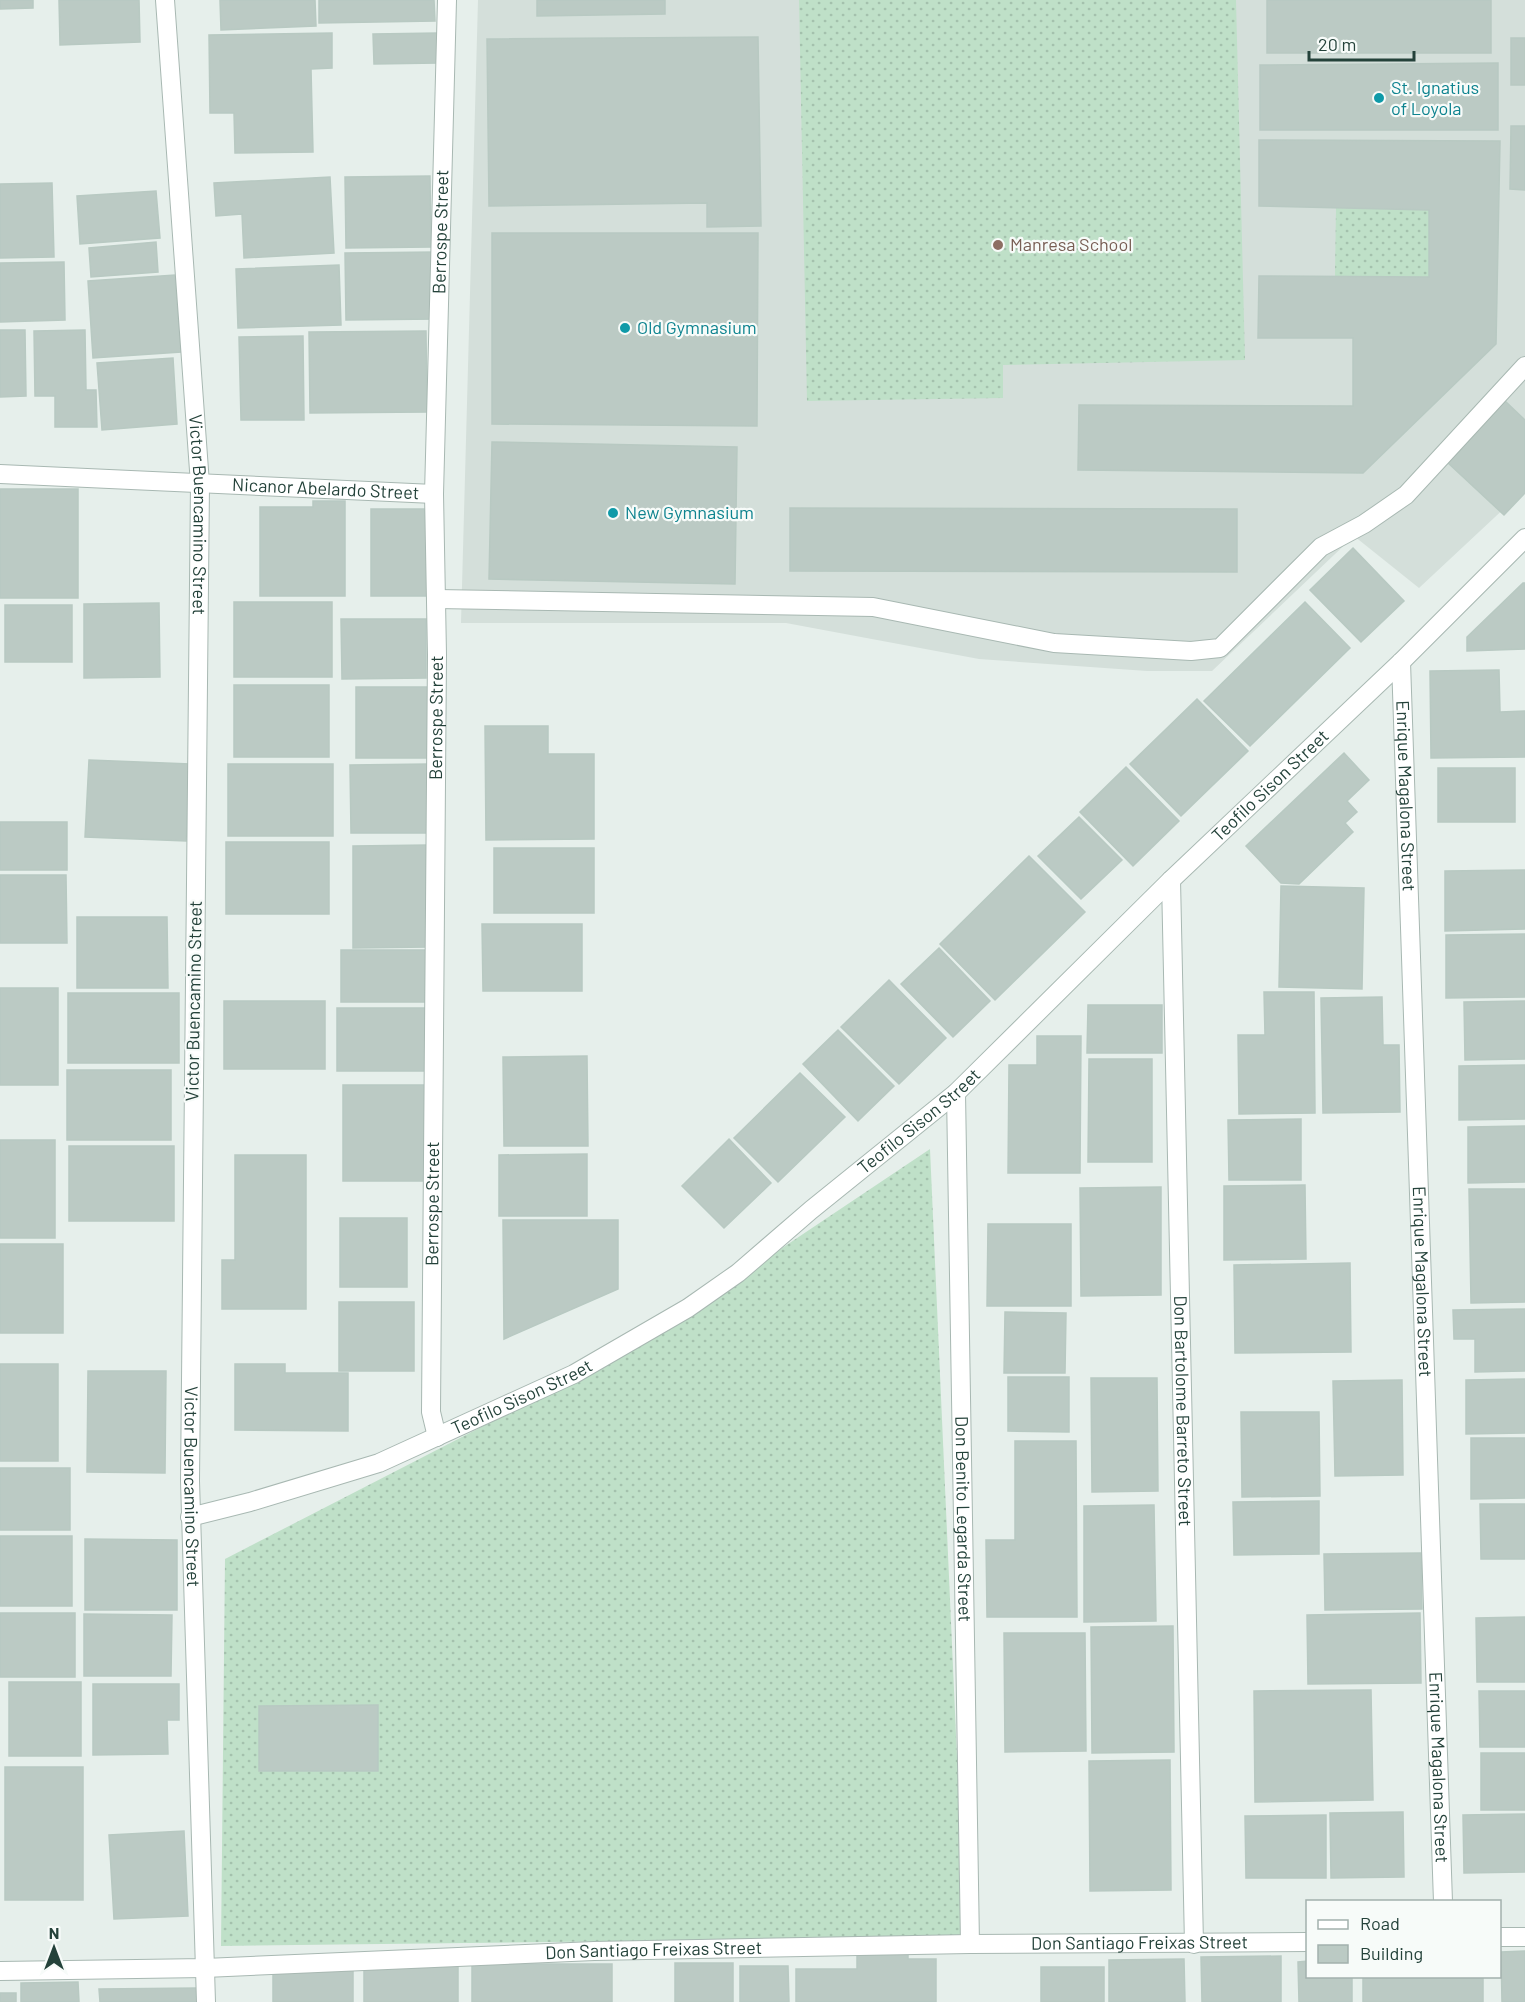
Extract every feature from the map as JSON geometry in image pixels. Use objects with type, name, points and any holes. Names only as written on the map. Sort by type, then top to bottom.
[{"type":"street","name":"Victor Buencamino Street","points":[[165,0],[200,484],[190,1517],[206,2002]]},
{"type":"street","name":"Berrospe Street","points":[[436,1437],[431,1412],[436,599],[434,494],[447,0]]},
{"type":"street","points":[[436,599],[873,607],[1054,643],[1191,651],[1220,648],[1321,547],[1364,524],[1406,495],[1525,366]]},
{"type":"street","name":"Nicanor Abelardo Street","points":[[0,474],[434,494]]},
{"type":"street","name":"Teofilo Sison Street","points":[[190,1517],[250,1502],[379,1463],[574,1374],[688,1308],[738,1273],[811,1210],[956,1093],[1172,880],[1401,662],[1525,538]]},
{"type":"street","name":"Enrique Magalona Street","points":[[1401,662],[1443,1900]]},
{"type":"street","name":"Don Bartolome Barreto Street","points":[[1172,880],[1194,1944]]},
{"type":"street","name":"Don Benito Legarda Street","points":[[956,1093],[970,1944]]},
{"type":"street","points":[[1501,1938],[1525,1937]]},
{"type":"street","name":"Don Santiago Freixas Street","points":[[0,1971],[205,1968],[594,1951],[970,1944],[1306,1942]]},
{"type":"shaded area","name":"Manresa School","points":[[478,0],[1525,0],[1525,489],[1419,588],[1354,536],[1212,671],[1147,671],[979,659],[786,623],[461,623]]},
{"type":"green space","points":[[799,0],[1236,0],[1245,360],[1003,365],[1003,398],[807,401]]},
{"type":"green space","points":[[1336,208],[1429,210],[1429,277],[1335,276]]},
{"type":"green space","points":[[930,1149],[965,1937],[221,1946],[225,1559],[627,1352]]},
{"type":"building","points":[[0,0],[33,0],[33,8],[0,9]]},
{"type":"building","points":[[59,0],[139,0],[140,42],[60,45]]},
{"type":"building","points":[[220,0],[315,0],[316,26],[221,30]]},
{"type":"building","points":[[319,0],[434,0],[435,21],[319,23]]},
{"type":"building","points":[[537,0],[665,0],[665,14],[537,16]]},
{"type":"building","points":[[1267,0],[1491,0],[1491,53],[1267,53]]},
{"type":"building","points":[[332,33],[332,68],[311,69],[313,152],[235,153],[234,113],[210,113],[209,35]]},
{"type":"building","points":[[438,33],[438,63],[374,64],[373,34]]},
{"type":"building","points":[[758,37],[761,226],[707,227],[707,203],[489,206],[487,39]]},
{"type":"building","points":[[1511,38],[1525,38],[1525,85],[1511,85]]},
{"type":"building","name":"St. Ignatius of Loyola","points":[[1498,63],[1498,130],[1260,130],[1260,65]]},
{"type":"building","points":[[1511,126],[1525,126],[1525,190],[1510,189]]},
{"type":"building","points":[[1259,140],[1500,141],[1496,344],[1363,473],[1078,470],[1079,405],[1353,406],[1353,338],[1258,338],[1259,276],[1429,277],[1429,210],[1259,206]]},
{"type":"building","points":[[430,176],[431,247],[346,248],[345,177]]},
{"type":"building","points":[[330,177],[334,253],[244,258],[242,214],[216,216],[214,183]]},
{"type":"building","points":[[52,183],[54,257],[0,258],[0,184]]},
{"type":"building","points":[[156,191],[160,238],[80,244],[77,196]]},
{"type":"building","name":"Old Gymnasium","points":[[492,233],[758,233],[757,426],[492,424]]},
{"type":"building","points":[[156,242],[158,272],[91,277],[89,248]]},
{"type":"building","points":[[436,252],[437,319],[346,320],[345,253]]},
{"type":"building","points":[[64,262],[65,320],[0,322],[0,263]]},
{"type":"building","points":[[339,265],[341,325],[238,328],[236,269]]},
{"type":"building","points":[[175,275],[181,352],[93,358],[88,281]]},
{"type":"building","points":[[0,330],[25,330],[26,396],[0,397]]},
{"type":"building","points":[[85,330],[86,390],[96,390],[97,427],[55,427],[55,396],[35,396],[34,331]]},
{"type":"building","points":[[426,331],[427,412],[310,413],[309,332]]},
{"type":"building","points":[[303,336],[304,420],[241,420],[239,337]]},
{"type":"building","points":[[173,358],[177,424],[102,430],[97,363]]},
{"type":"building","points":[[1505,401],[1525,420],[1525,493],[1504,515],[1447,462]]},
{"type":"building","name":"New Gymnasium","points":[[492,442],[737,447],[735,584],[489,579]]},
{"type":"building","points":[[0,489],[78,489],[78,598],[0,598]]},
{"type":"building","points":[[313,501],[345,501],[345,596],[260,596],[260,507],[313,507]]},
{"type":"building","points":[[790,508],[1237,509],[1237,572],[790,571]]},
{"type":"building","points":[[371,509],[428,509],[429,596],[371,596]]},
{"type":"building","points":[[1353,548],[1404,601],[1361,642],[1310,590]]},
{"type":"building","points":[[1525,583],[1525,649],[1467,651],[1467,637]]},
{"type":"building","points":[[234,602],[332,602],[332,677],[234,677]]},
{"type":"building","points":[[1305,602],[1350,648],[1250,746],[1204,701]]},
{"type":"building","points":[[159,603],[160,677],[84,678],[84,604]]},
{"type":"building","points":[[5,605],[72,605],[72,662],[5,662]]},
{"type":"building","points":[[341,619],[426,619],[426,678],[342,679]]},
{"type":"building","points":[[1499,670],[1500,712],[1525,711],[1525,757],[1431,758],[1430,671]]},
{"type":"building","points":[[234,685],[329,685],[329,757],[234,757]]},
{"type":"building","points":[[356,687],[429,687],[429,758],[356,758]]},
{"type":"building","points":[[1197,699],[1248,751],[1181,816],[1130,764]]},
{"type":"building","points":[[485,726],[548,726],[548,754],[594,754],[594,839],[486,840]]},
{"type":"building","points":[[1344,753],[1369,780],[1347,801],[1357,812],[1345,823],[1353,832],[1299,884],[1281,883],[1246,846]]},
{"type":"building","points":[[89,760],[190,764],[186,841],[85,837]]},
{"type":"building","points":[[228,764],[333,764],[333,836],[228,836]]},
{"type":"building","points":[[428,764],[428,833],[351,833],[350,765]]},
{"type":"building","points":[[1126,767],[1179,821],[1133,866],[1080,812]]},
{"type":"building","points":[[1438,768],[1515,768],[1515,822],[1438,822]]},
{"type":"building","points":[[1079,817],[1122,860],[1081,899],[1038,856]]},
{"type":"building","points":[[0,822],[67,822],[67,870],[0,870]]},
{"type":"building","points":[[226,842],[329,842],[329,914],[226,914]]},
{"type":"building","points":[[428,845],[428,947],[353,948],[353,846]]},
{"type":"building","points":[[494,848],[594,848],[594,913],[494,913]]},
{"type":"building","points":[[1029,856],[1085,912],[995,1000],[940,944]]},
{"type":"building","points":[[1525,870],[1525,929],[1445,931],[1445,871]]},
{"type":"building","points":[[0,875],[66,875],[67,943],[0,943]]},
{"type":"building","points":[[1281,886],[1364,888],[1362,989],[1279,987]]},
{"type":"building","points":[[77,917],[167,917],[168,988],[77,988]]},
{"type":"building","points":[[482,924],[582,924],[582,991],[483,991]]},
{"type":"building","points":[[1525,934],[1525,997],[1446,998],[1446,935]]},
{"type":"building","points":[[939,948],[990,1001],[953,1037],[901,984]]},
{"type":"building","points":[[341,950],[428,950],[428,1002],[341,1002]]},
{"type":"building","points":[[889,980],[946,1038],[899,1084],[841,1027]]},
{"type":"building","points":[[0,988],[58,988],[58,1085],[0,1085]]},
{"type":"building","points":[[1264,992],[1314,992],[1315,1113],[1239,1114],[1238,1035],[1265,1035]]},
{"type":"building","points":[[68,993],[179,993],[179,1063],[68,1063]]},
{"type":"building","points":[[1382,997],[1383,1045],[1399,1045],[1400,1112],[1323,1113],[1321,998]]},
{"type":"building","points":[[224,1001],[325,1001],[325,1069],[224,1069]]},
{"type":"building","points":[[1525,1001],[1525,1059],[1465,1060],[1464,1002]]},
{"type":"building","points":[[1088,1005],[1162,1005],[1162,1053],[1087,1053]]},
{"type":"building","points":[[337,1008],[430,1008],[431,1071],[337,1071]]},
{"type":"building","points":[[838,1030],[894,1086],[858,1121],[803,1064]]},
{"type":"building","points":[[1037,1036],[1081,1036],[1080,1173],[1008,1173],[1009,1065],[1037,1065]]},
{"type":"building","points":[[587,1056],[588,1146],[504,1146],[503,1057]]},
{"type":"building","points":[[1089,1059],[1152,1059],[1152,1162],[1088,1162]]},
{"type":"building","points":[[1525,1065],[1525,1119],[1459,1120],[1459,1066]]},
{"type":"building","points":[[67,1070],[171,1070],[171,1140],[67,1140]]},
{"type":"building","points":[[800,1073],[845,1117],[778,1182],[734,1138]]},
{"type":"building","points":[[343,1085],[426,1085],[426,1181],[343,1181]]},
{"type":"building","points":[[1301,1119],[1301,1180],[1229,1180],[1228,1120]]},
{"type":"building","points":[[1525,1126],[1525,1182],[1468,1183],[1468,1127]]},
{"type":"building","points":[[729,1139],[771,1183],[724,1228],[682,1186]]},
{"type":"building","points":[[0,1140],[55,1140],[55,1238],[0,1238]]},
{"type":"building","points":[[69,1146],[174,1146],[174,1221],[69,1221]]},
{"type":"building","points":[[587,1154],[587,1216],[499,1216],[499,1155]]},
{"type":"building","points":[[235,1155],[306,1155],[306,1309],[222,1309],[222,1260],[235,1260]]},
{"type":"building","points":[[1305,1185],[1306,1259],[1224,1260],[1224,1186]]},
{"type":"building","points":[[1161,1187],[1161,1295],[1081,1296],[1080,1188]]},
{"type":"building","points":[[1469,1189],[1525,1189],[1525,1302],[1471,1303]]},
{"type":"building","points":[[340,1218],[407,1218],[407,1287],[340,1287]]},
{"type":"building","points":[[503,1220],[618,1220],[618,1289],[504,1339]]},
{"type":"building","points":[[988,1224],[1071,1224],[1071,1306],[987,1306]]},
{"type":"building","points":[[0,1244],[63,1244],[63,1333],[0,1333]]},
{"type":"building","points":[[1350,1263],[1351,1352],[1235,1353],[1234,1265]]},
{"type":"building","points":[[339,1302],[414,1302],[414,1371],[339,1371]]},
{"type":"building","points":[[1525,1309],[1525,1371],[1475,1372],[1475,1339],[1454,1339],[1453,1310]]},
{"type":"building","points":[[1005,1312],[1066,1313],[1065,1373],[1004,1373]]},
{"type":"building","points":[[0,1364],[58,1364],[58,1461],[0,1461]]},
{"type":"building","points":[[235,1364],[285,1364],[285,1373],[348,1373],[348,1431],[235,1430]]},
{"type":"building","points":[[88,1371],[166,1371],[165,1473],[87,1472]]},
{"type":"building","points":[[1008,1377],[1069,1377],[1069,1432],[1008,1431]]},
{"type":"building","points":[[1091,1378],[1157,1378],[1158,1491],[1092,1492]]},
{"type":"building","points":[[1525,1379],[1525,1433],[1466,1434],[1466,1380]]},
{"type":"building","points":[[1402,1380],[1403,1475],[1335,1476],[1333,1381]]},
{"type":"building","points":[[1241,1412],[1319,1412],[1320,1496],[1242,1497]]},
{"type":"building","points":[[1471,1438],[1525,1438],[1525,1498],[1471,1499]]},
{"type":"building","points":[[1015,1441],[1076,1441],[1077,1617],[987,1617],[986,1540],[1015,1540]]},
{"type":"building","points":[[0,1468],[70,1468],[70,1530],[0,1530]]},
{"type":"building","points":[[1319,1501],[1319,1554],[1234,1555],[1233,1502]]},
{"type":"building","points":[[1480,1504],[1525,1504],[1525,1559],[1481,1559]]},
{"type":"building","points":[[1154,1505],[1156,1621],[1084,1622],[1084,1506]]},
{"type":"building","points":[[0,1536],[72,1536],[72,1606],[0,1606]]},
{"type":"building","points":[[85,1539],[177,1540],[177,1610],[85,1610]]},
{"type":"building","points":[[1421,1553],[1422,1609],[1325,1610],[1324,1554]]},
{"type":"building","points":[[0,1613],[75,1613],[75,1677],[0,1677]]},
{"type":"building","points":[[1420,1613],[1421,1683],[1308,1684],[1307,1615]]},
{"type":"building","points":[[84,1614],[172,1615],[171,1676],[84,1676]]},
{"type":"building","points":[[1525,1617],[1525,1682],[1477,1682],[1476,1618]]},
{"type":"building","points":[[1173,1626],[1174,1752],[1092,1753],[1091,1627]]},
{"type":"building","points":[[1004,1633],[1085,1633],[1086,1751],[1005,1752]]},
{"type":"building","points":[[9,1682],[81,1682],[81,1756],[9,1756]]},
{"type":"building","points":[[93,1684],[179,1684],[179,1720],[167,1720],[168,1754],[93,1755]]},
{"type":"building","points":[[1371,1690],[1373,1800],[1255,1802],[1254,1691]]},
{"type":"building","points":[[1479,1691],[1525,1691],[1525,1747],[1480,1747]]},
{"type":"building","points":[[378,1705],[378,1771],[259,1771],[259,1706]]},
{"type":"building","points":[[1481,1753],[1525,1753],[1525,1810],[1481,1810]]},
{"type":"building","points":[[1170,1760],[1171,1890],[1090,1891],[1089,1761]]},
{"type":"building","points":[[5,1767],[83,1767],[83,1900],[5,1900]]},
{"type":"building","points":[[1403,1812],[1404,1877],[1331,1878],[1330,1813]]},
{"type":"building","points":[[1525,1814],[1525,1872],[1464,1873],[1463,1815]]},
{"type":"building","points":[[1326,1815],[1326,1878],[1246,1878],[1245,1816]]},
{"type":"building","points":[[184,1831],[188,1916],[114,1919],[109,1835]]},
{"type":"building","points":[[857,1949],[908,1949],[908,1959],[936,1959],[936,2002],[796,2002],[796,1969],[857,1969]]},
{"type":"building","points":[[1525,1951],[1525,2002],[1502,2002],[1501,1952]]},
{"type":"building","points":[[1281,1956],[1281,2002],[1202,2002],[1201,1957]]},
{"type":"building","points":[[1184,1959],[1185,2002],[1109,2002],[1109,1960]]},
{"type":"building","points":[[1306,1961],[1306,1978],[1352,1978],[1352,2002],[1299,2002],[1298,1962]]},
{"type":"building","points":[[364,1962],[458,1962],[458,2002],[364,2002]]},
{"type":"building","points":[[675,1963],[733,1963],[733,2002],[675,2002]]},
{"type":"building","points":[[472,1964],[612,1964],[612,2002],[472,2002]]},
{"type":"building","points":[[740,1966],[788,1966],[789,2002],[740,2002]]},
{"type":"building","points":[[1041,1967],[1104,1967],[1104,2002],[1041,2002]]},
{"type":"building","points":[[273,1969],[353,1969],[353,2002],[273,2002]]},
{"type":"building","points":[[1363,1978],[1483,1978],[1483,2002],[1363,2002]]},
{"type":"building","points":[[78,1982],[79,2002],[21,2002],[21,1983]]},
{"type":"building","points":[[198,1988],[198,2002],[100,2002],[99,1989]]},
{"type":"building","points":[[0,1993],[16,1993],[16,2002],[0,2002]]},
{"type":"place","name":"St. Ignatius of Loyola","points":[[1379,98]]},
{"type":"place","name":"Manresa School","points":[[998,245]]},
{"type":"place","name":"Old Gymnasium","points":[[625,328]]},
{"type":"place","name":"New Gymnasium","points":[[613,513]]}]
